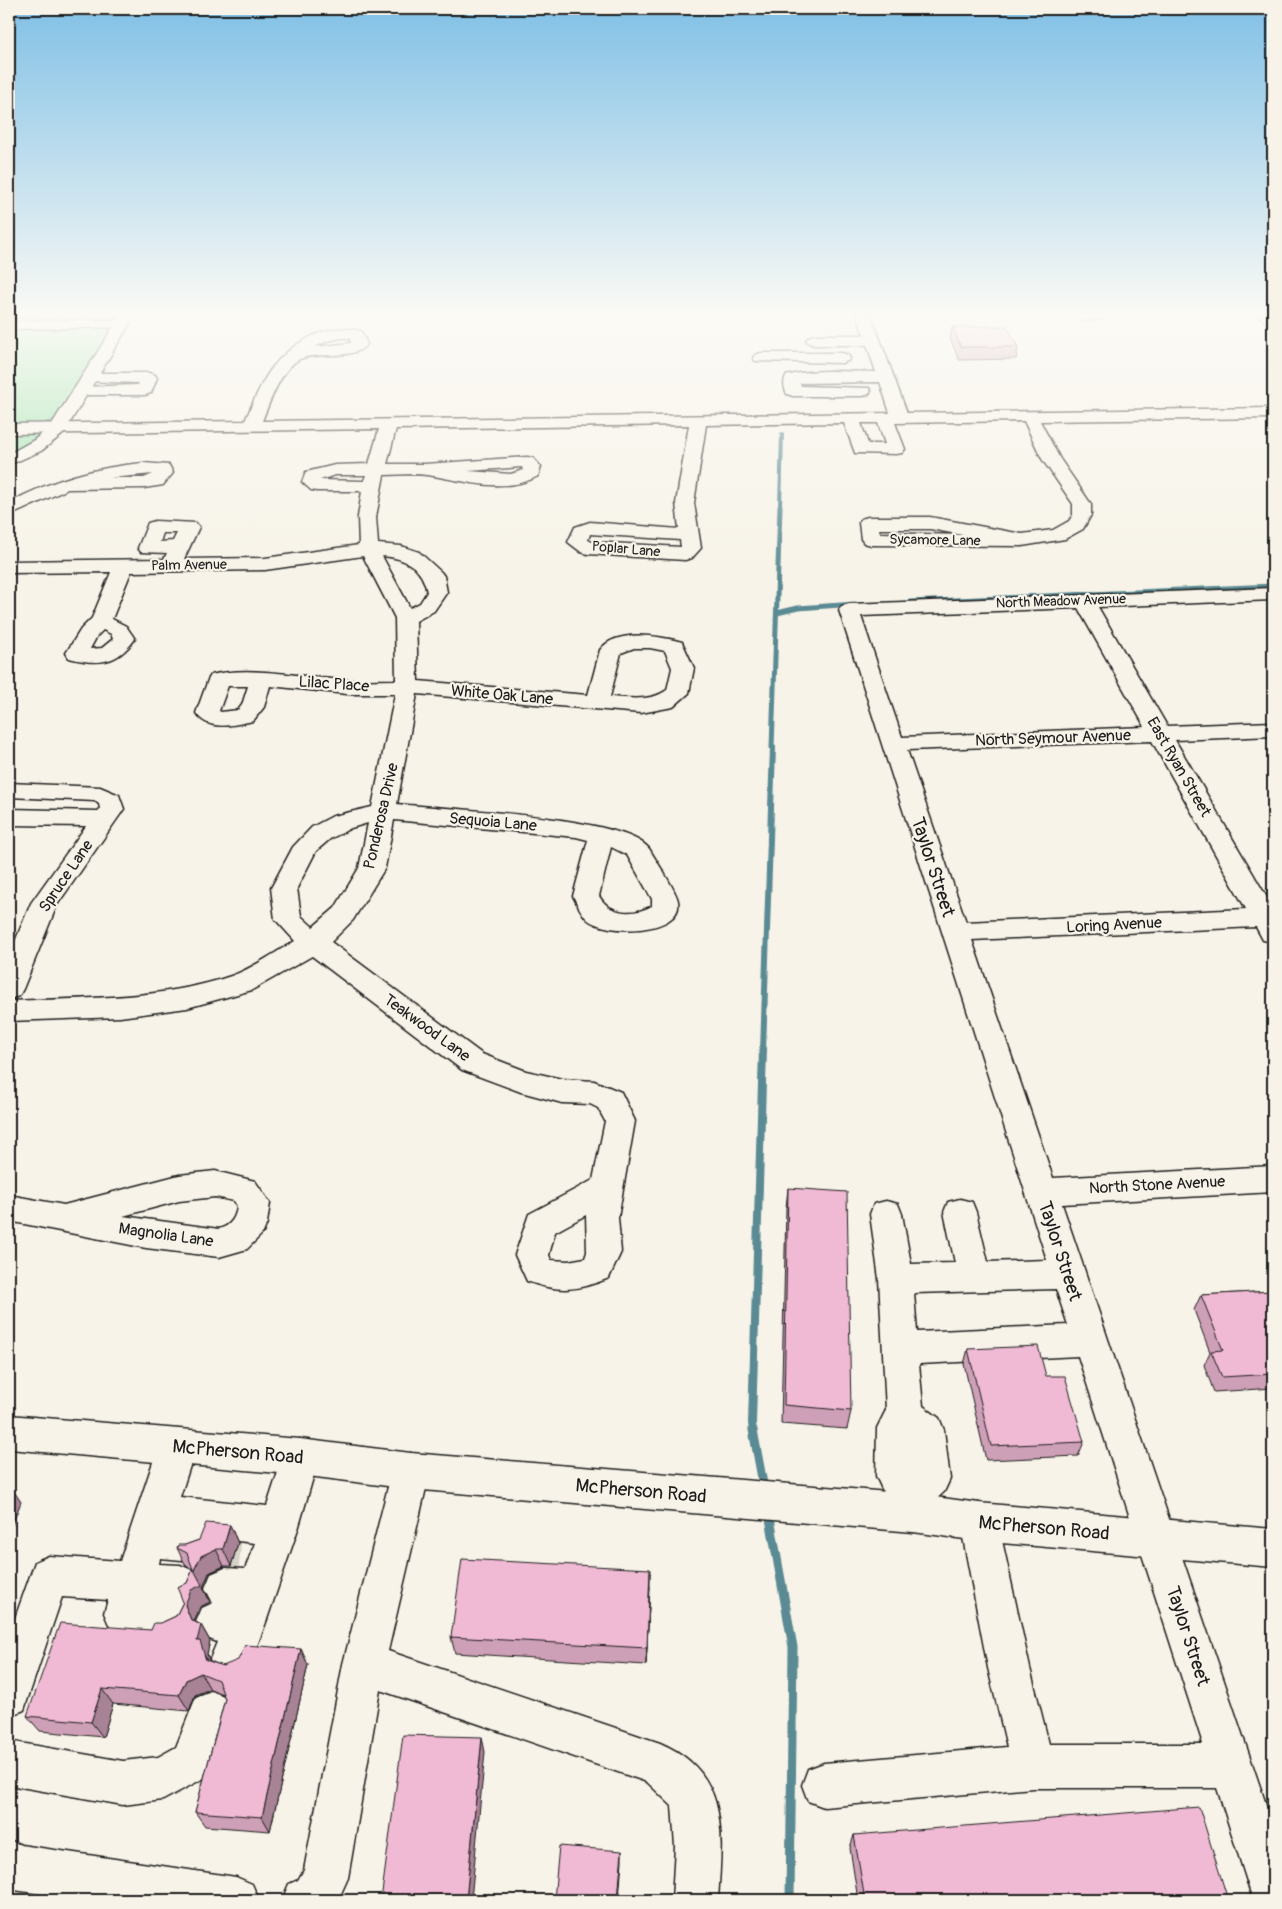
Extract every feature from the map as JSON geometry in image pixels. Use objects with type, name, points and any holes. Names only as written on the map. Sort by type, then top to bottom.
[{"type":"street","points":[[9,460],[32,450],[47,439],[57,430],[73,404]]},
{"type":"street","points":[[251,427],[262,404]]},
{"type":"street","points":[[851,419],[861,449],[896,448],[891,404]]},
{"type":"street","points":[[9,430],[1273,413]]},
{"type":"street","name":"Sycamore Lane","points":[[1022,540],[930,523],[868,523],[871,539],[990,541],[1022,540],[1058,535],[1076,525],[1082,515],[1082,504],[1051,459],[1030,417]]},
{"type":"street","points":[[689,535],[685,503],[698,421]]},
{"type":"street","name":"Ponderosa Drive","points":[[9,1011],[120,1007],[187,998],[242,983],[313,943],[344,914],[372,868],[408,687],[406,618],[369,549],[367,517],[389,425]]},
{"type":"street","points":[[375,478],[424,469],[522,462],[528,462],[532,467],[532,472],[527,477],[517,479],[470,478],[424,469]]},
{"type":"street","points":[[9,510],[35,495],[67,484]]},
{"type":"street","name":"Poplar Lane","points":[[590,528],[689,535],[690,548],[685,554],[588,548],[578,542],[582,531],[590,528]]},
{"type":"street","points":[[171,566],[180,546]]},
{"type":"street","points":[[369,549],[401,552],[412,556],[434,576],[437,592],[427,607],[406,618]]},
{"type":"street","name":"Palm Avenue","points":[[9,567],[221,565],[227,574],[238,580],[262,583],[282,579],[300,570],[310,559],[369,549]]},
{"type":"street","points":[[101,621],[123,566]]},
{"type":"street","name":"North Meadow Avenue","points":[[849,610],[1273,594]]},
{"type":"street","name":"East Ryan Street","points":[[1084,600],[1270,923]]},
{"type":"street","name":"Taylor Street","points":[[849,610],[1273,1892]]},
{"type":"street","name":"Lilac Place","points":[[261,679],[347,687],[408,687]]},
{"type":"street","name":"White Oak Lane","points":[[408,687],[597,702]]},
{"type":"street","name":"North Seymour Avenue","points":[[892,744],[1273,729]]},
{"type":"street","points":[[9,790],[100,794],[110,800],[112,809],[105,819]]},
{"type":"street","points":[[313,943],[288,919],[284,888],[295,866],[306,847],[321,833],[342,822],[384,811]]},
{"type":"street","name":"Sequoia Lane","points":[[384,811],[576,829],[602,836]]},
{"type":"street","name":"Spruce Lane","points":[[9,817],[105,819]]},
{"type":"street","name":"Spruce Lane","points":[[9,989],[44,902],[105,819]]},
{"type":"street","name":"Loring Avenue","points":[[955,932],[1270,923]]},
{"type":"street","name":"Teakwood Lane","points":[[313,943],[472,1062],[522,1082],[562,1091],[594,1093],[610,1100],[620,1121],[607,1188]]},
{"type":"street","name":"North Stone Avenue","points":[[1040,1192],[1273,1179]]},
{"type":"street","name":"Magnolia Lane","points":[[9,1208],[146,1234],[218,1243],[236,1238],[251,1223],[254,1203],[244,1190],[215,1184],[179,1188],[65,1218]]},
{"type":"street","points":[[960,1212],[975,1276]]},
{"type":"street","points":[[886,1214],[896,1279],[905,1414],[895,1428],[895,1476],[912,1505]]},
{"type":"street","points":[[896,1279],[1068,1274]]},
{"type":"street","points":[[900,1349],[1090,1340]]},
{"type":"street","name":"McPherson Road","points":[[9,1432],[804,1506],[912,1505],[979,1522],[1273,1548]]},
{"type":"street","points":[[175,1602],[124,1613],[177,1447]]},
{"type":"street","points":[[235,1617],[280,1526],[300,1458]]},
{"type":"street","points":[[306,1900],[314,1896],[325,1878],[364,1664],[411,1470]]},
{"type":"street","points":[[979,1522],[1009,1668],[1033,1766]]},
{"type":"street","points":[[151,1526],[280,1526]]},
{"type":"street","points":[[151,1526],[193,1542]]},
{"type":"street","points":[[9,1695],[49,1576],[133,1582]]},
{"type":"street","points":[[364,1664],[660,1765],[678,1779],[691,1795],[698,1826],[694,1900]]},
{"type":"street","points":[[9,1763],[123,1782],[163,1778],[191,1762],[211,1712]]},
{"type":"street","points":[[824,1785],[1033,1766],[1232,1766]]},
{"type":"street","points":[[9,1863],[14,1867],[236,1900]]},
{"type":"green space","points":[[9,404],[64,404],[54,420],[36,425],[9,425]]},
{"type":"green space","points":[[9,432],[41,433],[9,454]]},
{"type":"building","points":[[788,1188],[847,1192],[851,1411],[784,1405]]},
{"type":"building","points":[[1273,1291],[1273,1374],[1222,1377],[1211,1351],[1223,1350],[1201,1295]]},
{"type":"building","points":[[1038,1346],[1046,1376],[1065,1376],[1084,1442],[991,1446],[968,1349]]},
{"type":"building","points":[[206,1523],[230,1525],[223,1549],[216,1549],[201,1556],[194,1570],[202,1585],[191,1590],[185,1605],[191,1620],[201,1625],[197,1641],[200,1641],[206,1660],[223,1666],[238,1660],[245,1645],[301,1649],[262,1817],[195,1812],[225,1699],[218,1680],[201,1673],[186,1680],[179,1695],[102,1689],[91,1722],[27,1716],[60,1623],[151,1630],[154,1623],[161,1623],[176,1616],[183,1602],[177,1587],[187,1583],[193,1569],[187,1553],[177,1548],[178,1545],[185,1545],[199,1540]]},
{"type":"building","points":[[462,1559],[650,1569],[647,1648],[451,1637]]},
{"type":"building","points":[[403,1735],[482,1737],[466,1900],[381,1900]]},
{"type":"building","points":[[1199,1807],[1228,1900],[865,1900],[854,1835]]},
{"type":"building","points":[[559,1846],[622,1851],[618,1900],[554,1900]]},
{"type":"waterway","points":[[780,507],[782,434]]},
{"type":"waterway","points":[[772,748],[780,506]]},
{"type":"waterway","points":[[910,602],[1273,586]]},
{"type":"waterway","points":[[777,613],[798,608],[855,604]]},
{"type":"waterway","points":[[763,1051],[773,747]]},
{"type":"waterway","points":[[753,1431],[763,1049]]},
{"type":"waterway","points":[[753,1430],[764,1489]]},
{"type":"waterway","points":[[769,1513],[793,1647],[790,1900]]},
{"type":"tunnel","points":[[200,1543],[271,1550]]}]
